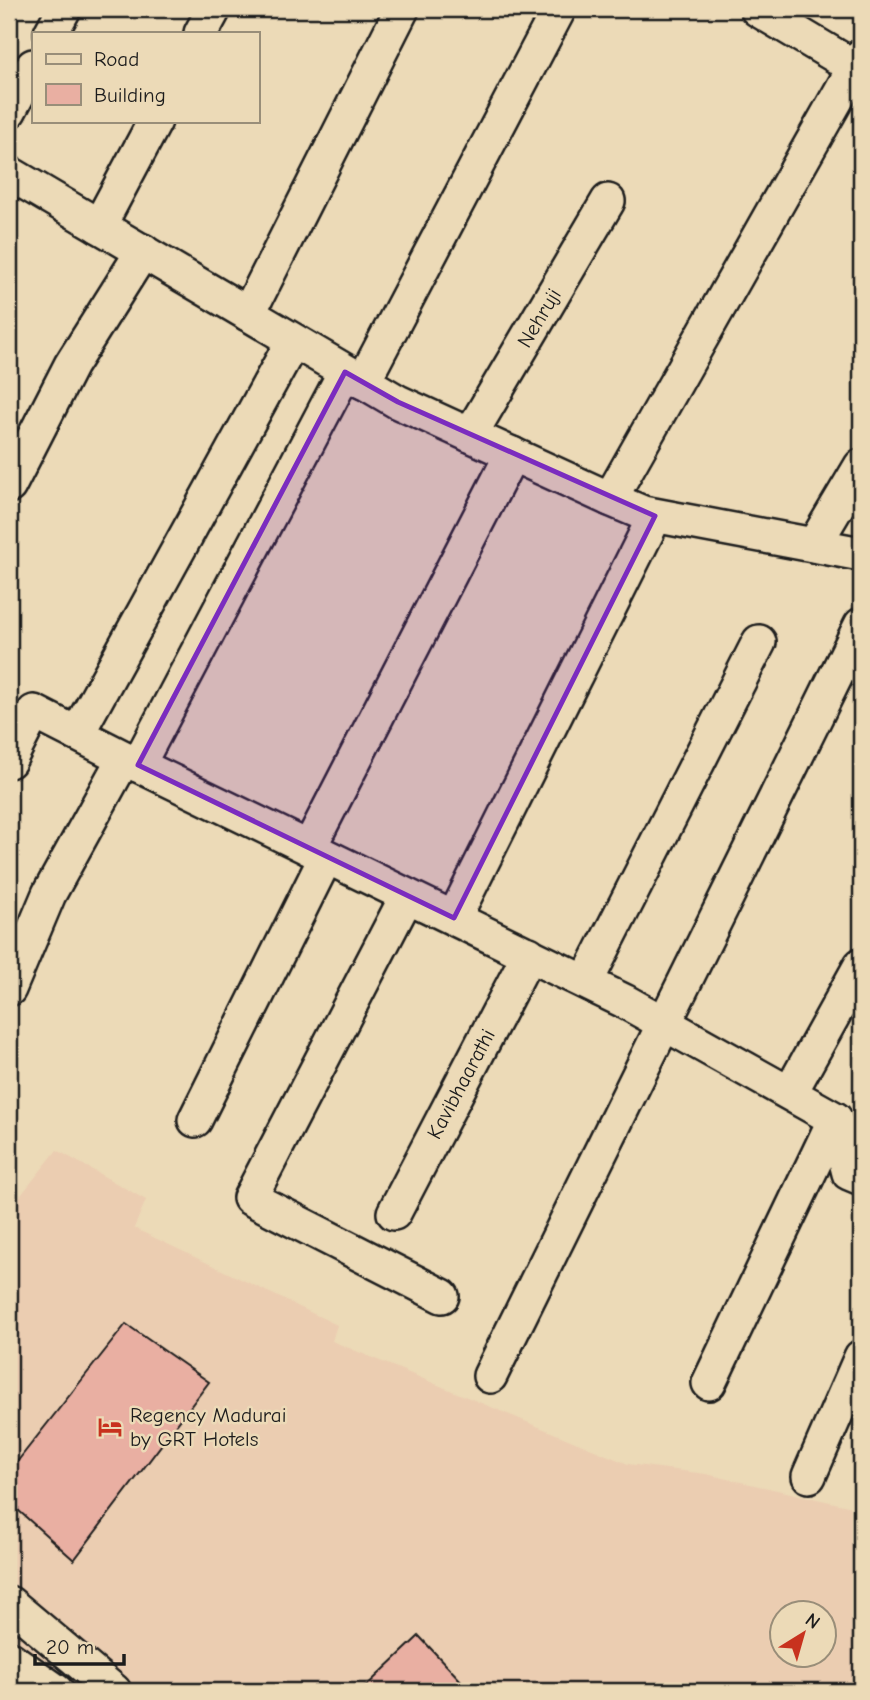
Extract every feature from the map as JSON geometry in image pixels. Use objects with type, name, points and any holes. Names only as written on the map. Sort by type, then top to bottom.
[{"type":"street","points":[[52,32],[64,9]]},
{"type":"street","points":[[202,32],[214,9]]},
{"type":"street","points":[[248,314],[402,9]]},
{"type":"street","points":[[9,989],[49,894],[131,762],[354,377],[559,9]]},
{"type":"street","points":[[610,499],[859,65],[757,9]]},
{"type":"street","points":[[9,111],[32,68]]},
{"type":"street","points":[[99,226],[154,122]]},
{"type":"street","points":[[9,173],[398,402],[610,499],[649,515],[861,554]]},
{"type":"street","name":"Nehruji","points":[[470,435],[608,201]]},
{"type":"street","points":[[9,486],[71,365],[143,251]]},
{"type":"street","points":[[77,734],[293,341]]},
{"type":"street","points":[[195,1120],[318,852],[512,454]]},
{"type":"street","points":[[454,918],[649,515],[630,463]]},
{"type":"street","points":[[814,545],[861,466]]},
{"type":"street","points":[[490,1376],[861,625]]},
{"type":"street","points":[[586,982],[759,642]]},
{"type":"street","points":[[9,761],[21,704],[131,762],[586,982],[790,1093],[835,1119],[849,1173],[861,1178]]},
{"type":"street","points":[[407,896],[250,1198],[442,1296]]},
{"type":"street","name":"Kavibhaarathi","points":[[394,1213],[529,954]]},
{"type":"street","points":[[790,1093],[861,965]]},
{"type":"street","points":[[709,1383],[835,1119]]},
{"type":"street","points":[[809,1476],[861,1357]]},
{"type":"street","points":[[9,1603],[114,1691]]},
{"type":"street","points":[[9,1658],[56,1691]]},
{"type":"highlighted area","points":[[345,372],[398,402],[655,516],[454,918],[138,765]]},
{"type":"shaded area","points":[[57,1150],[146,1200],[134,1228],[337,1325],[332,1341],[628,1464],[706,1474],[861,1509],[861,1691],[9,1691],[9,1210]]},
{"type":"building","name":"Regency Madurai by GRT Hotels","points":[[126,1324],[209,1382],[74,1560],[9,1502],[9,1472]]},
{"type":"building","points":[[419,1636],[463,1683],[454,1691],[361,1691]]},
{"type":"place","name":"Regency Madurai by GRT Hotels","points":[[110,1427]]}]
